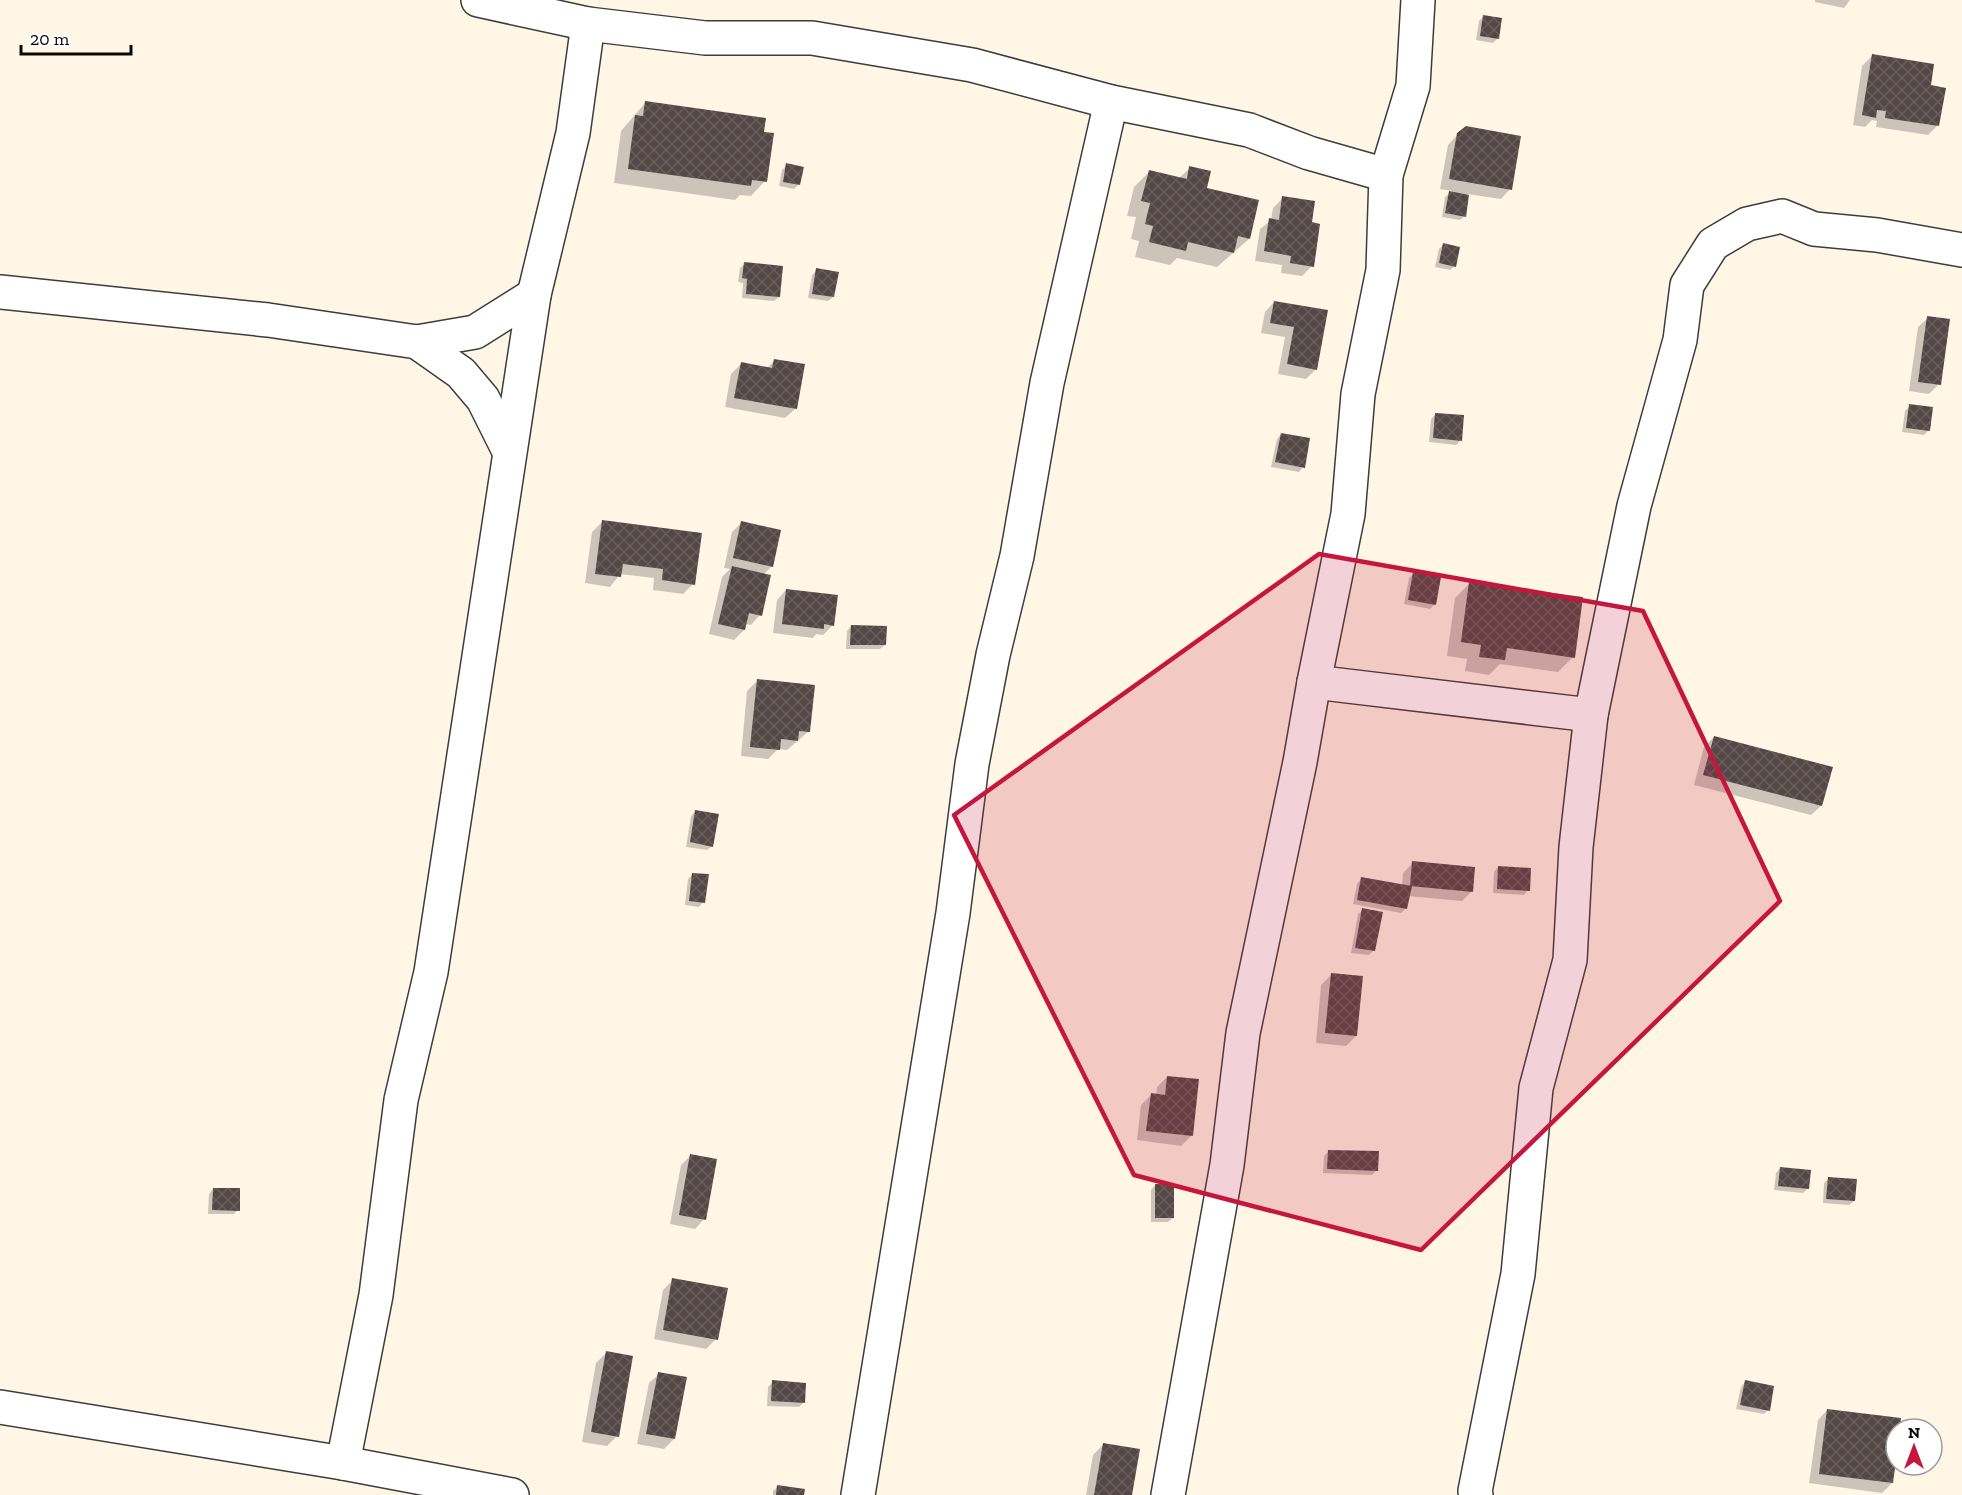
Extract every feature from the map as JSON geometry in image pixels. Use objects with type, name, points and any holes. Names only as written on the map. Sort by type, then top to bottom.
[{"type":"street","points":[[478,0],[588,24],[705,38],[812,38],[972,65],[1111,102],[1249,130],[1309,153],[1386,175]]},
{"type":"street","points":[[1168,1495],[1227,1165],[1243,1033],[1300,762],[1348,514],[1358,394],[1383,270],[1386,175],[1413,86],[1418,0]]},
{"type":"street","points":[[343,1463],[376,1295],[401,1100],[430,972],[534,295],[573,133],[588,24]]},
{"type":"street","points":[[858,1495],[951,925],[972,764],[993,655],[1017,556],[1047,383],[1111,102]]},
{"type":"street","points":[[1474,1494],[1518,1274],[1536,1088],[1570,960],[1576,847],[1591,715],[1634,506],[1680,340],[1687,285],[1713,244],[1747,224],[1782,216],[1814,229],[1877,235],[1962,250]]},
{"type":"street","points":[[0,292],[268,320],[417,342],[475,332],[534,295]]},
{"type":"street","points":[[417,342],[461,373],[483,399],[509,451]]},
{"type":"street","points":[[1314,682],[1591,715]]},
{"type":"street","points":[[0,1407],[343,1463],[512,1495]]},
{"type":"highlighted area","points":[[1319,554],[1643,611],[1780,901],[1421,1250],[1134,1175],[954,815]]},
{"type":"building","points":[[1483,15],[1502,18],[1499,39],[1480,36]]},
{"type":"building","points":[[1872,54],[1934,64],[1931,85],[1946,88],[1939,126],[1885,118],[1886,111],[1877,110],[1876,118],[1862,115]]},
{"type":"building","points":[[645,101],[766,118],[764,132],[774,133],[767,182],[752,180],[751,186],[628,169],[635,115],[643,116]]},
{"type":"building","points":[[1466,126],[1521,136],[1512,190],[1449,179],[1457,133]]},
{"type":"building","points":[[786,163],[804,167],[800,185],[783,182]]},
{"type":"building","points":[[1189,166],[1211,171],[1207,188],[1259,200],[1250,239],[1238,236],[1234,253],[1188,242],[1186,251],[1149,242],[1153,226],[1145,224],[1150,203],[1141,201],[1149,170],[1187,179]]},
{"type":"building","points":[[1449,191],[1469,195],[1466,217],[1445,213]]},
{"type":"building","points":[[1282,196],[1315,201],[1312,222],[1320,224],[1314,267],[1290,263],[1291,256],[1264,251],[1269,218],[1279,220]]},
{"type":"building","points":[[1443,243],[1460,247],[1456,267],[1439,263]]},
{"type":"building","points":[[744,262],[783,266],[780,297],[746,294],[747,279],[742,278]]},
{"type":"building","points":[[816,268],[839,272],[834,297],[812,294]]},
{"type":"building","points":[[1274,301],[1328,310],[1317,370],[1287,364],[1294,327],[1270,323]]},
{"type":"building","points":[[1927,316],[1950,319],[1941,385],[1918,382]]},
{"type":"building","points":[[774,359],[805,364],[797,409],[734,398],[741,362],[772,368]]},
{"type":"building","points":[[1909,404],[1933,407],[1930,431],[1906,428]]},
{"type":"building","points":[[1435,413],[1464,415],[1462,441],[1433,438]]},
{"type":"building","points":[[1281,433],[1310,438],[1305,468],[1275,462]]},
{"type":"building","points":[[602,520],[702,533],[695,585],[662,580],[663,569],[623,564],[621,577],[595,574]]},
{"type":"building","points":[[741,521],[781,530],[773,567],[733,558]]},
{"type":"building","points":[[732,566],[771,575],[762,616],[749,613],[745,630],[718,624]]},
{"type":"building","points":[[1413,572],[1441,577],[1436,605],[1408,600]]},
{"type":"building","points":[[1469,582],[1583,597],[1575,658],[1507,648],[1505,660],[1479,657],[1481,645],[1461,642]]},
{"type":"building","points":[[786,589],[838,595],[834,626],[824,624],[824,629],[782,624]]},
{"type":"building","points":[[851,625],[887,626],[886,645],[850,645]]},
{"type":"building","points":[[757,679],[815,685],[810,732],[799,731],[798,741],[781,739],[780,750],[750,747]]},
{"type":"building","points":[[1714,736],[1833,767],[1822,806],[1703,775]]},
{"type":"building","points":[[695,810],[719,814],[713,847],[690,842]]},
{"type":"building","points":[[1412,861],[1475,867],[1473,892],[1410,886]]},
{"type":"building","points":[[1498,866],[1531,868],[1530,891],[1497,889]]},
{"type":"building","points":[[692,873],[709,874],[705,903],[689,901]]},
{"type":"building","points":[[1361,877],[1412,886],[1407,909],[1357,900]]},
{"type":"building","points":[[1362,908],[1383,912],[1375,951],[1355,948]]},
{"type":"building","points":[[1331,973],[1363,976],[1357,1036],[1325,1033]]},
{"type":"building","points":[[1167,1076],[1199,1079],[1193,1136],[1146,1131],[1151,1093],[1165,1095]]},
{"type":"building","points":[[1328,1150],[1379,1151],[1378,1171],[1327,1169]]},
{"type":"building","points":[[690,1154],[717,1159],[706,1220],[679,1215]]},
{"type":"building","points":[[1780,1167],[1811,1170],[1809,1189],[1778,1186]]},
{"type":"building","points":[[1828,1177],[1857,1179],[1855,1201],[1826,1199]]},
{"type":"building","points":[[1155,1184],[1174,1184],[1174,1218],[1155,1218]]},
{"type":"building","points":[[213,1188],[240,1188],[240,1211],[212,1210]]},
{"type":"building","points":[[672,1278],[728,1288],[718,1340],[663,1330]]},
{"type":"building","points":[[606,1351],[633,1356],[619,1437],[591,1432]]},
{"type":"building","points":[[658,1372],[687,1377],[675,1439],[646,1434]]},
{"type":"building","points":[[772,1380],[806,1383],[805,1403],[771,1401]]},
{"type":"building","points":[[1745,1380],[1774,1386],[1770,1411],[1740,1405]]},
{"type":"building","points":[[1827,1409],[1893,1417],[1884,1417],[1884,1477],[1894,1477],[1893,1483],[1819,1474]]},
{"type":"building","points":[[1103,1443],[1140,1449],[1132,1495],[1094,1495]]},
{"type":"building","points":[[777,1485],[805,1489],[804,1495],[776,1495]]}]
